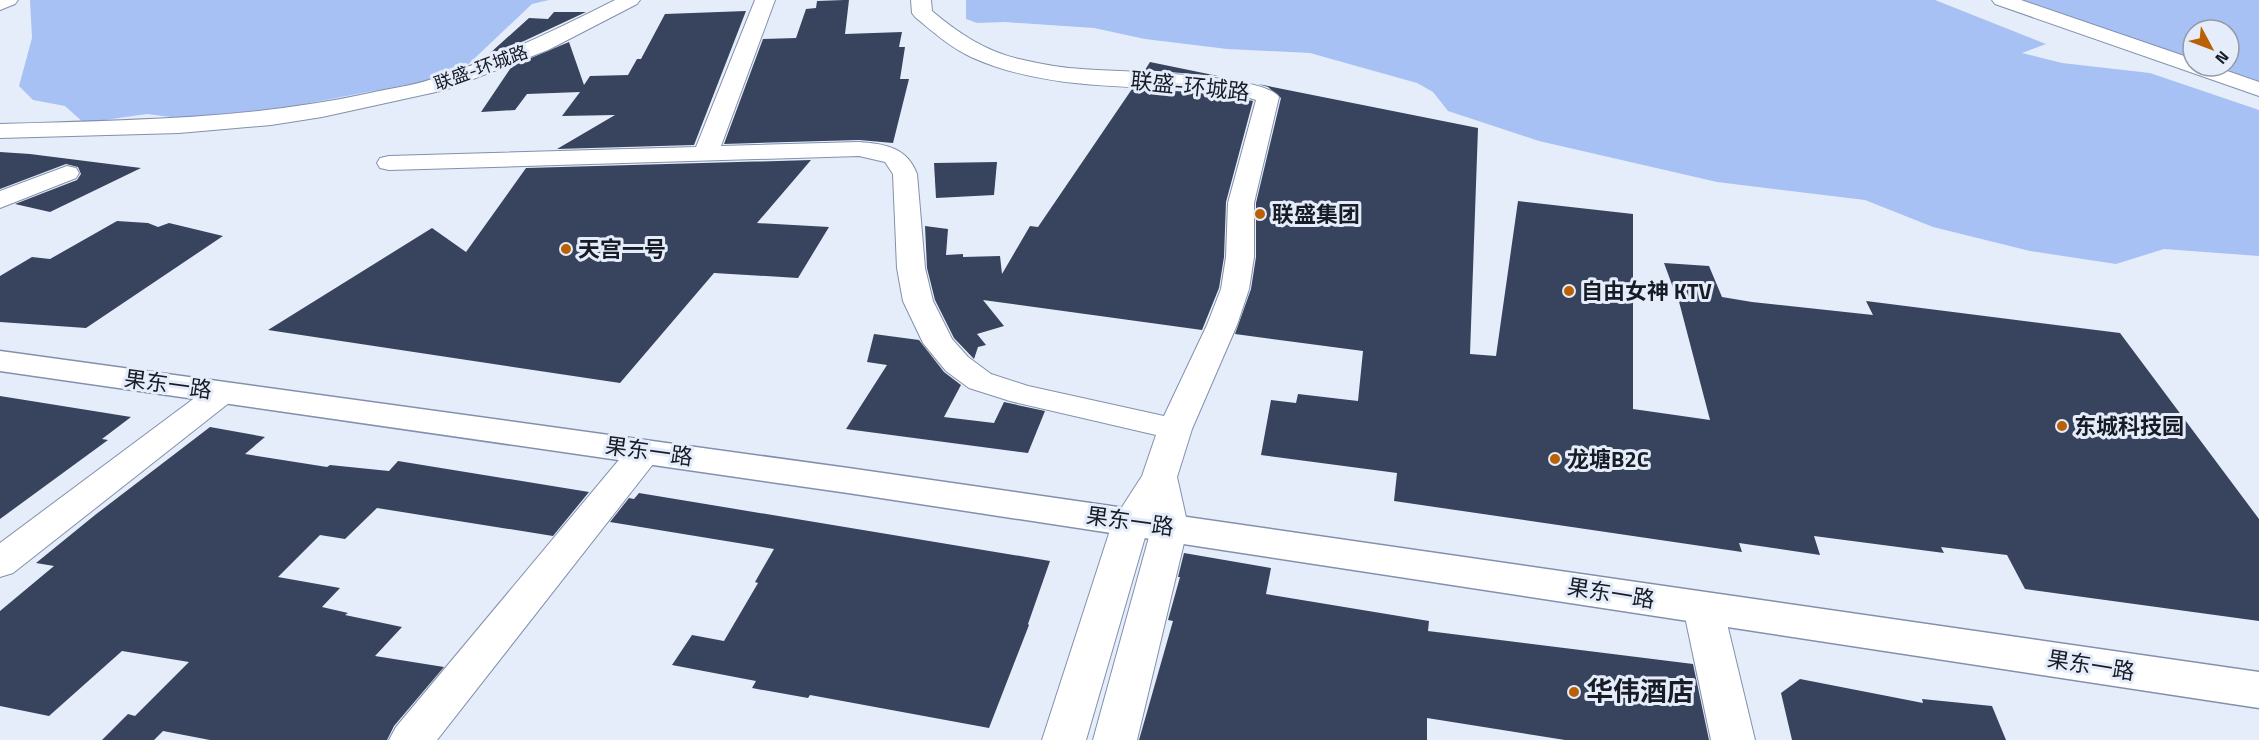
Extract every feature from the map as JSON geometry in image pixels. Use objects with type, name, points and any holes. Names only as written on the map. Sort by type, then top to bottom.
[{"type":"main road","name":"果东一路","points":[[0,361],[1170,526],[2259,690]]},
{"type":"street","points":[[0,4],[8,0]]},
{"type":"street","name":"联盛-环城路","points":[[0,131],[179,126],[271,118],[322,110],[437,85],[542,45],[630,0]]},
{"type":"street","points":[[706,153],[765,0]]},
{"type":"street","name":"联盛-环城路","points":[[921,0],[922,14],[936,28],[967,48],[1004,63],[1077,74],[1228,86],[1253,90],[1268,97],[1241,203],[1240,257],[1235,289],[1222,325],[1175,429],[1159,477],[1131,521],[1064,740]]},
{"type":"street","points":[[2002,0],[2259,89]]},
{"type":"street","points":[[389,163],[859,149],[894,156],[903,165],[905,174],[911,268],[918,300],[938,343],[957,364],[980,381],[1021,394],[1175,429]]},
{"type":"street","points":[[0,200],[67,173]]},
{"type":"street","points":[[0,563],[223,392]]},
{"type":"street","points":[[411,740],[645,451]]},
{"type":"street","points":[[1115,740],[1170,526],[1159,477]]},
{"type":"street","points":[[1703,607],[1733,740]]},
{"type":"water","points":[[30,0],[549,0],[532,4],[457,75],[294,106],[186,119],[147,114],[84,123],[65,106],[33,100],[19,86],[32,38]]},
{"type":"water","points":[[966,0],[1935,0],[2046,44],[2022,53],[2062,63],[2150,73],[2259,110],[2259,256],[2164,249],[2116,264],[2030,251],[1933,227],[1865,200],[1717,182],[1539,141],[1448,111],[1433,92],[1417,83],[1310,53],[1227,49],[1145,39],[1094,28],[1005,22],[977,23],[966,19]]},
{"type":"water","points":[[2021,0],[2259,0],[2259,82],[2241,76],[2241,18],[2181,18],[2181,57]]},
{"type":"building","points":[[849,0],[845,34],[902,32],[899,47],[905,47],[900,79],[909,79],[893,143],[859,140],[724,144],[763,39],[796,38],[806,9],[816,8],[817,1]]},
{"type":"building","points":[[746,11],[694,145],[557,149],[615,115],[562,116],[580,92],[527,94],[515,110],[481,112],[512,66],[569,42],[584,85],[590,76],[628,75],[637,59],[641,59],[665,14]]},
{"type":"building","points":[[554,12],[586,12],[524,41],[489,54],[529,18],[548,19]]},
{"type":"building","points":[[1150,62],[1218,76],[1145,70]]},
{"type":"building","points":[[1258,84],[1478,128],[1470,354],[1496,356],[1518,201],[1633,214],[1633,409],[1710,420],[1677,294],[1664,263],[1709,266],[1722,297],[1752,302],[1873,315],[1866,301],[2120,333],[2259,519],[2259,621],[2025,589],[2007,555],[1941,547],[1944,553],[1814,536],[1820,555],[1739,543],[1742,552],[1394,501],[1397,473],[1261,455],[1271,400],[1296,403],[1298,394],[1358,401],[1363,351],[1235,334],[1251,289],[1256,257],[1256,203],[1281,98],[1268,87]]},
{"type":"building","points":[[1132,89],[1215,93],[1253,101],[1226,202],[1224,257],[1219,288],[1202,330],[983,300],[1004,326],[977,334],[986,345],[978,347],[974,359],[954,338],[935,300],[927,268],[925,226],[948,229],[946,255],[1000,256],[1002,274],[1030,226],[1038,227]]},
{"type":"building","points":[[0,152],[141,168],[50,212],[15,204],[77,180],[81,174],[78,167],[66,164],[0,189]]},
{"type":"building","name":"天宫一号","points":[[811,160],[757,223],[829,227],[798,278],[714,273],[620,383],[268,330],[432,228],[466,252],[526,168]]},
{"type":"building","points":[[997,162],[994,195],[936,198],[934,163]]},
{"type":"building","points":[[117,221],[148,223],[158,227],[169,223],[223,236],[86,328],[0,322],[0,276],[32,257],[50,259]]},
{"type":"building","points":[[874,334],[919,340],[944,372],[961,385],[944,417],[994,423],[1004,402],[1045,411],[1028,453],[846,429],[887,365],[867,362]]},
{"type":"building","points":[[0,396],[131,417],[102,439],[108,440],[0,519]]},
{"type":"building","points":[[210,427],[265,437],[245,454],[327,467],[330,465],[389,471],[398,461],[589,492],[553,536],[377,508],[345,539],[320,535],[278,577],[340,588],[322,607],[348,613],[345,615],[402,627],[375,656],[444,667],[394,726],[387,740],[210,740],[163,731],[154,740],[102,740],[128,714],[135,716],[189,662],[122,651],[49,716],[0,706],[0,611],[54,566],[36,563]]},
{"type":"building","points":[[639,493],[1050,561],[1029,625],[989,728],[810,695],[808,698],[752,688],[756,681],[672,665],[692,635],[724,641],[758,583],[755,582],[774,549],[610,522],[629,498],[634,499]]},
{"type":"building","points":[[1184,553],[1271,568],[1266,594],[1429,621],[1428,631],[1693,664],[1709,740],[1565,740],[1427,718],[1427,740],[1139,740],[1173,621],[1168,620]]},
{"type":"building","points":[[1800,679],[1923,703],[1922,699],[1992,706],[2006,740],[1792,740],[1781,693]]},
{"type":"place","name":"联盛集团","points":[[1260,214]]},
{"type":"place","name":"天宫一号","points":[[566,249]]},
{"type":"place","name":"自由女神 KTV","points":[[1569,291]]},
{"type":"place","name":"东城科技园","points":[[2062,426]]},
{"type":"place","name":"龙塘B2C","points":[[1555,459]]},
{"type":"place","name":"华伟酒店","points":[[1574,692]]}]
